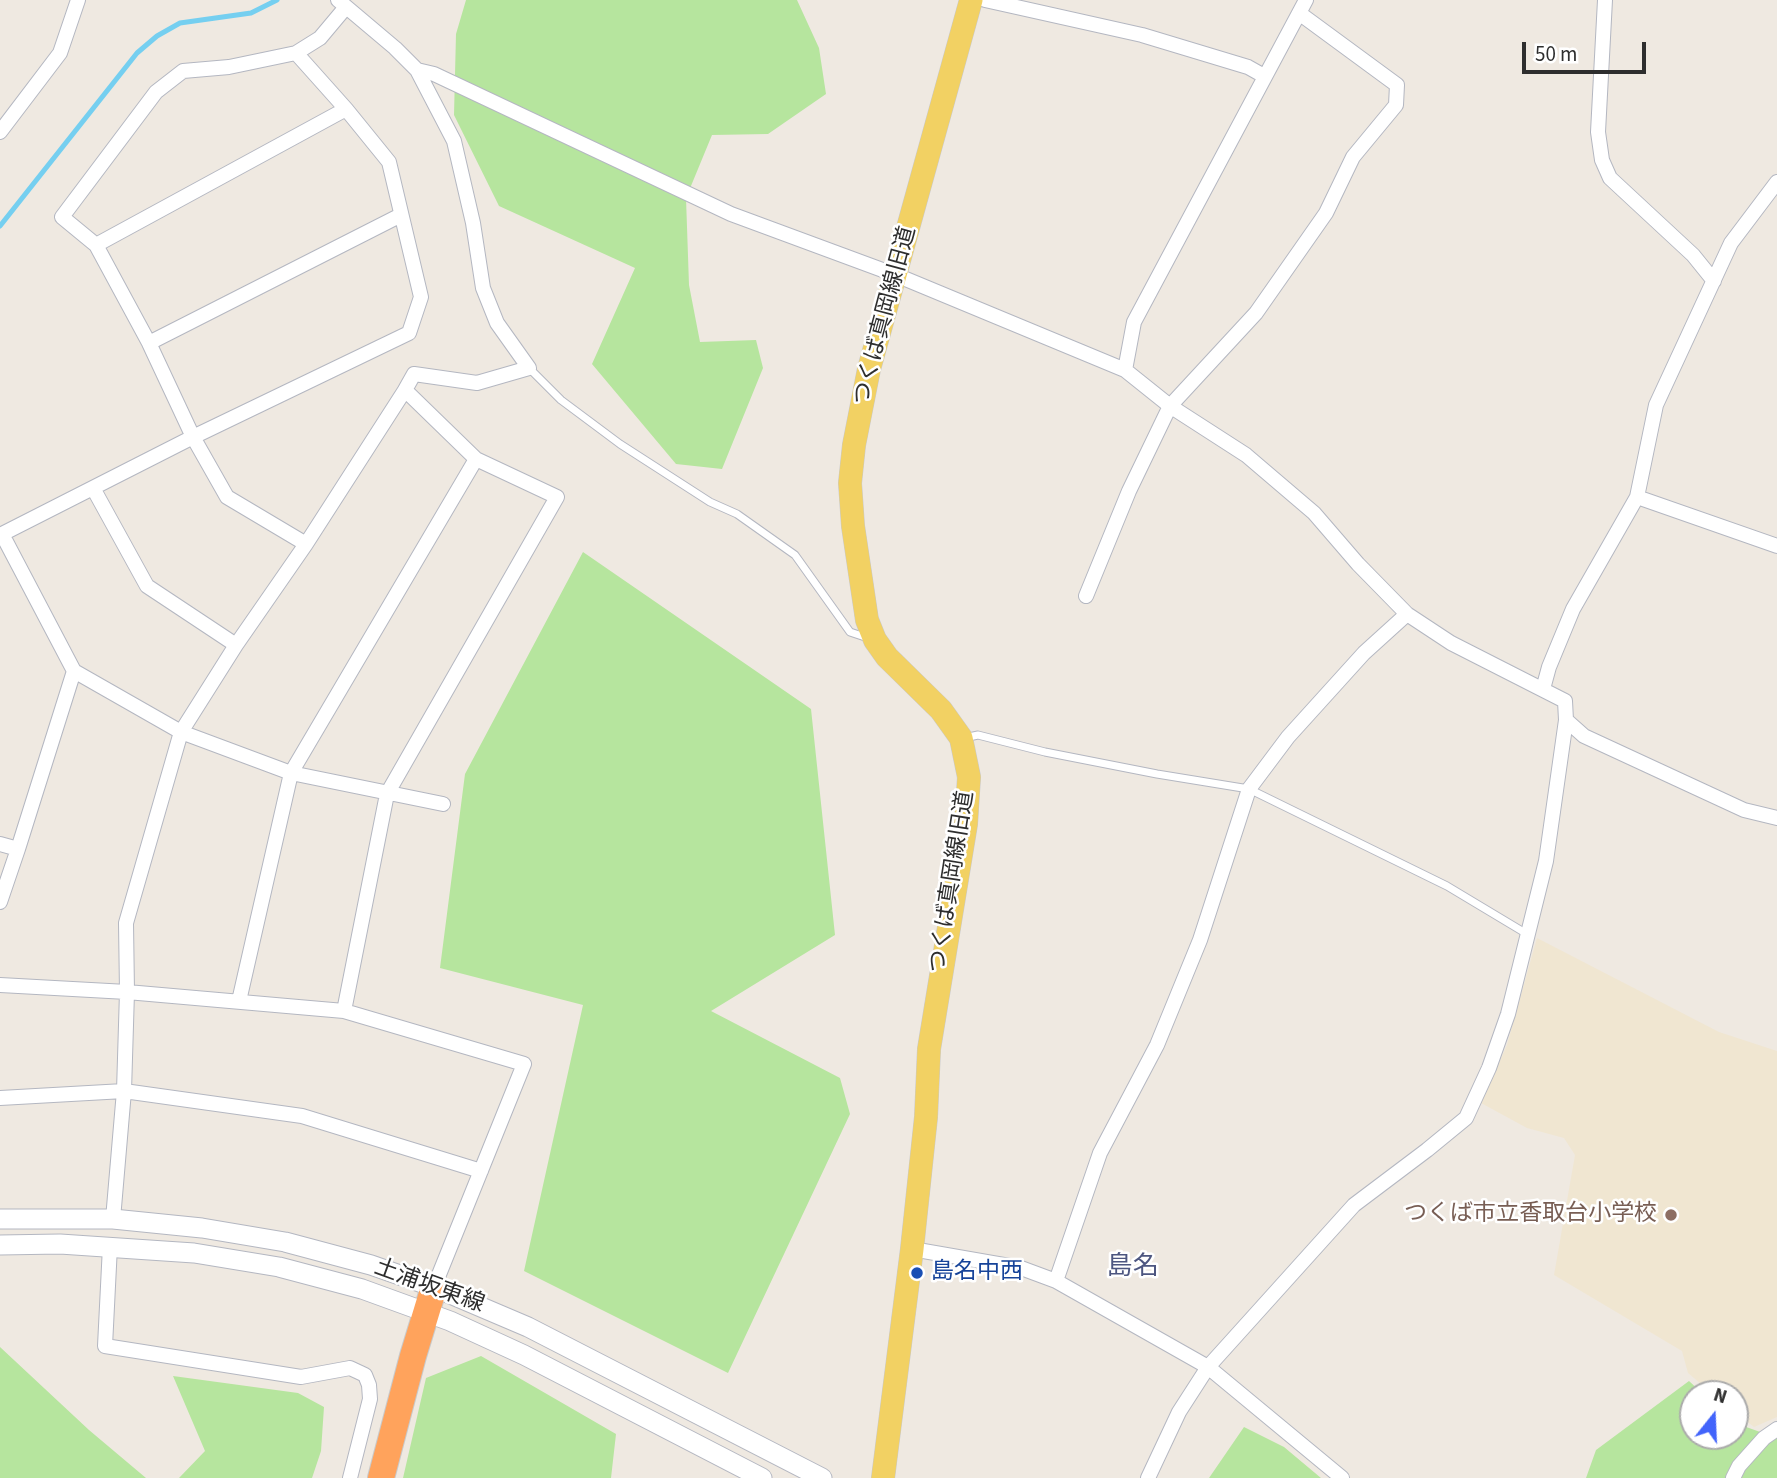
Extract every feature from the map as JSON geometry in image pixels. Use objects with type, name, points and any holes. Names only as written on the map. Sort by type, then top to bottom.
[{"type":"highway","points":[[381,1478],[430,1299]]},
{"type":"main road","name":"つくば真岡線旧道","points":[[883,1478],[912,1249],[936,999],[965,824],[969,777],[961,738],[942,710],[887,657],[874,640],[867,620],[861,582],[850,483],[854,445],[869,369],[971,0]]},
{"type":"main road","name":"土浦坂東線","points":[[0,1219],[113,1219],[202,1228],[285,1242],[371,1265],[524,1355],[762,1478]]},
{"type":"main road","name":"土浦坂東線","points":[[0,1245],[110,1246],[194,1253],[279,1267],[362,1289],[430,1299],[528,1327],[822,1478]]},
{"type":"street","points":[[0,132],[60,53],[78,0]]},
{"type":"street","points":[[985,0],[1142,35],[1248,67],[1264,76]]},
{"type":"street","points":[[1605,0],[1598,132],[1602,160],[1610,178],[1693,255],[1714,281]]},
{"type":"street","points":[[113,1219],[124,1091],[126,923],[181,732],[236,645],[306,544],[414,374],[477,383],[529,368],[498,323],[483,288],[473,223],[454,141],[416,70],[395,48],[342,3],[320,38],[296,54],[229,67],[183,72],[156,93],[62,217],[96,245],[149,343],[193,437],[228,497],[306,544]]},
{"type":"street","points":[[1086,596],[1129,491],[1170,407],[1256,313],[1326,213],[1353,157],[1396,104],[1397,86],[1303,7],[1134,322],[1125,370]]},
{"type":"street","points":[[296,54],[389,162],[421,297],[409,333],[193,437],[1,534],[75,671],[181,732],[291,773],[443,804]]},
{"type":"street","points":[[416,70],[433,74],[731,214],[896,275],[1125,370],[1170,407],[1246,455],[1314,513],[1358,564],[1408,614],[1451,643],[1565,701],[1566,720],[1546,861],[1508,1014],[1489,1068],[1466,1118],[1354,1205],[1208,1367],[1178,1412],[1148,1478]]},
{"type":"street","points":[[96,245],[345,109]]},
{"type":"street","points":[[1543,689],[1549,667],[1573,609],[1637,497],[1656,405],[1731,243],[1777,182]]},
{"type":"street","points":[[149,343],[401,215]]},
{"type":"street","points":[[344,1011],[387,794],[557,496],[475,459],[405,390]]},
{"type":"street","points":[[239,1001],[291,773],[475,459]]},
{"type":"street","points":[[93,488],[147,586],[236,645]]},
{"type":"street","points":[[1637,497],[1777,546]]},
{"type":"street","points":[[1056,1281],[1100,1153],[1157,1045],[1200,940],[1249,789],[1288,737],[1364,653],[1408,614]]},
{"type":"street","points":[[0,902],[75,671]]},
{"type":"street","points":[[1566,720],[1584,736],[1599,744],[1744,810],[1777,818]]},
{"type":"street","points":[[0,844],[18,849]]},
{"type":"street","points":[[1,981],[344,1011],[524,1064],[430,1299]]},
{"type":"street","points":[[0,1098],[124,1091],[302,1116],[481,1171]]},
{"type":"street","points":[[110,1246],[105,1346],[302,1377],[350,1368],[365,1375],[370,1399],[349,1478]]},
{"type":"street","points":[[912,1249],[1021,1268],[1056,1281],[1208,1367],[1342,1478]]},
{"type":"street","points":[[1733,1478],[1764,1438],[1777,1429]]},
{"type":"lane","points":[[529,368],[561,400],[620,444],[710,502],[737,514],[796,555],[850,632],[874,640]]},
{"type":"lane","points":[[961,738],[978,735],[1045,752],[1249,789],[1447,886],[1527,934]]},
{"type":"shaded area","name":"つくば市立香取台小学校","points":[[1537,938],[1719,1032],[1777,1051],[1777,1417],[1754,1427],[1749,1423],[1749,1380],[1696,1380],[1688,1373],[1682,1351],[1554,1275],[1575,1155],[1564,1138],[1527,1128],[1481,1103],[1507,1045]]},
{"type":"green space","points":[[466,0],[797,0],[819,48],[826,94],[768,134],[712,135],[686,198],[689,285],[700,342],[756,340],[763,368],[722,469],[676,464],[592,364],[635,268],[499,206],[454,115],[456,34]]},
{"type":"green space","points":[[583,552],[811,709],[835,935],[711,1011],[840,1078],[850,1114],[728,1373],[524,1271],[583,1005],[440,968],[465,774]]},
{"type":"green space","points":[[0,1347],[89,1430],[146,1478],[0,1478]]},
{"type":"green space","points":[[481,1356],[616,1434],[611,1478],[403,1478],[426,1378]]},
{"type":"green space","points":[[173,1376],[298,1393],[324,1407],[321,1451],[312,1478],[179,1478],[205,1451]]},
{"type":"green space","points":[[1679,1388],[1679,1450],[1749,1450],[1749,1428],[1777,1438],[1777,1478],[1586,1478],[1596,1450]]},
{"type":"green space","points":[[1244,1427],[1284,1447],[1321,1478],[1209,1478]]},
{"type":"waterway","points":[[0,226],[137,53],[157,36],[180,23],[251,13],[277,0]]},
{"type":"place","name":"つくば市立香取台小学校","points":[[1671,1215]]},
{"type":"place","name":"島名中西","points":[[917,1273]]},
{"type":"district","name":"島名","points":[[1133,1268]]}]
